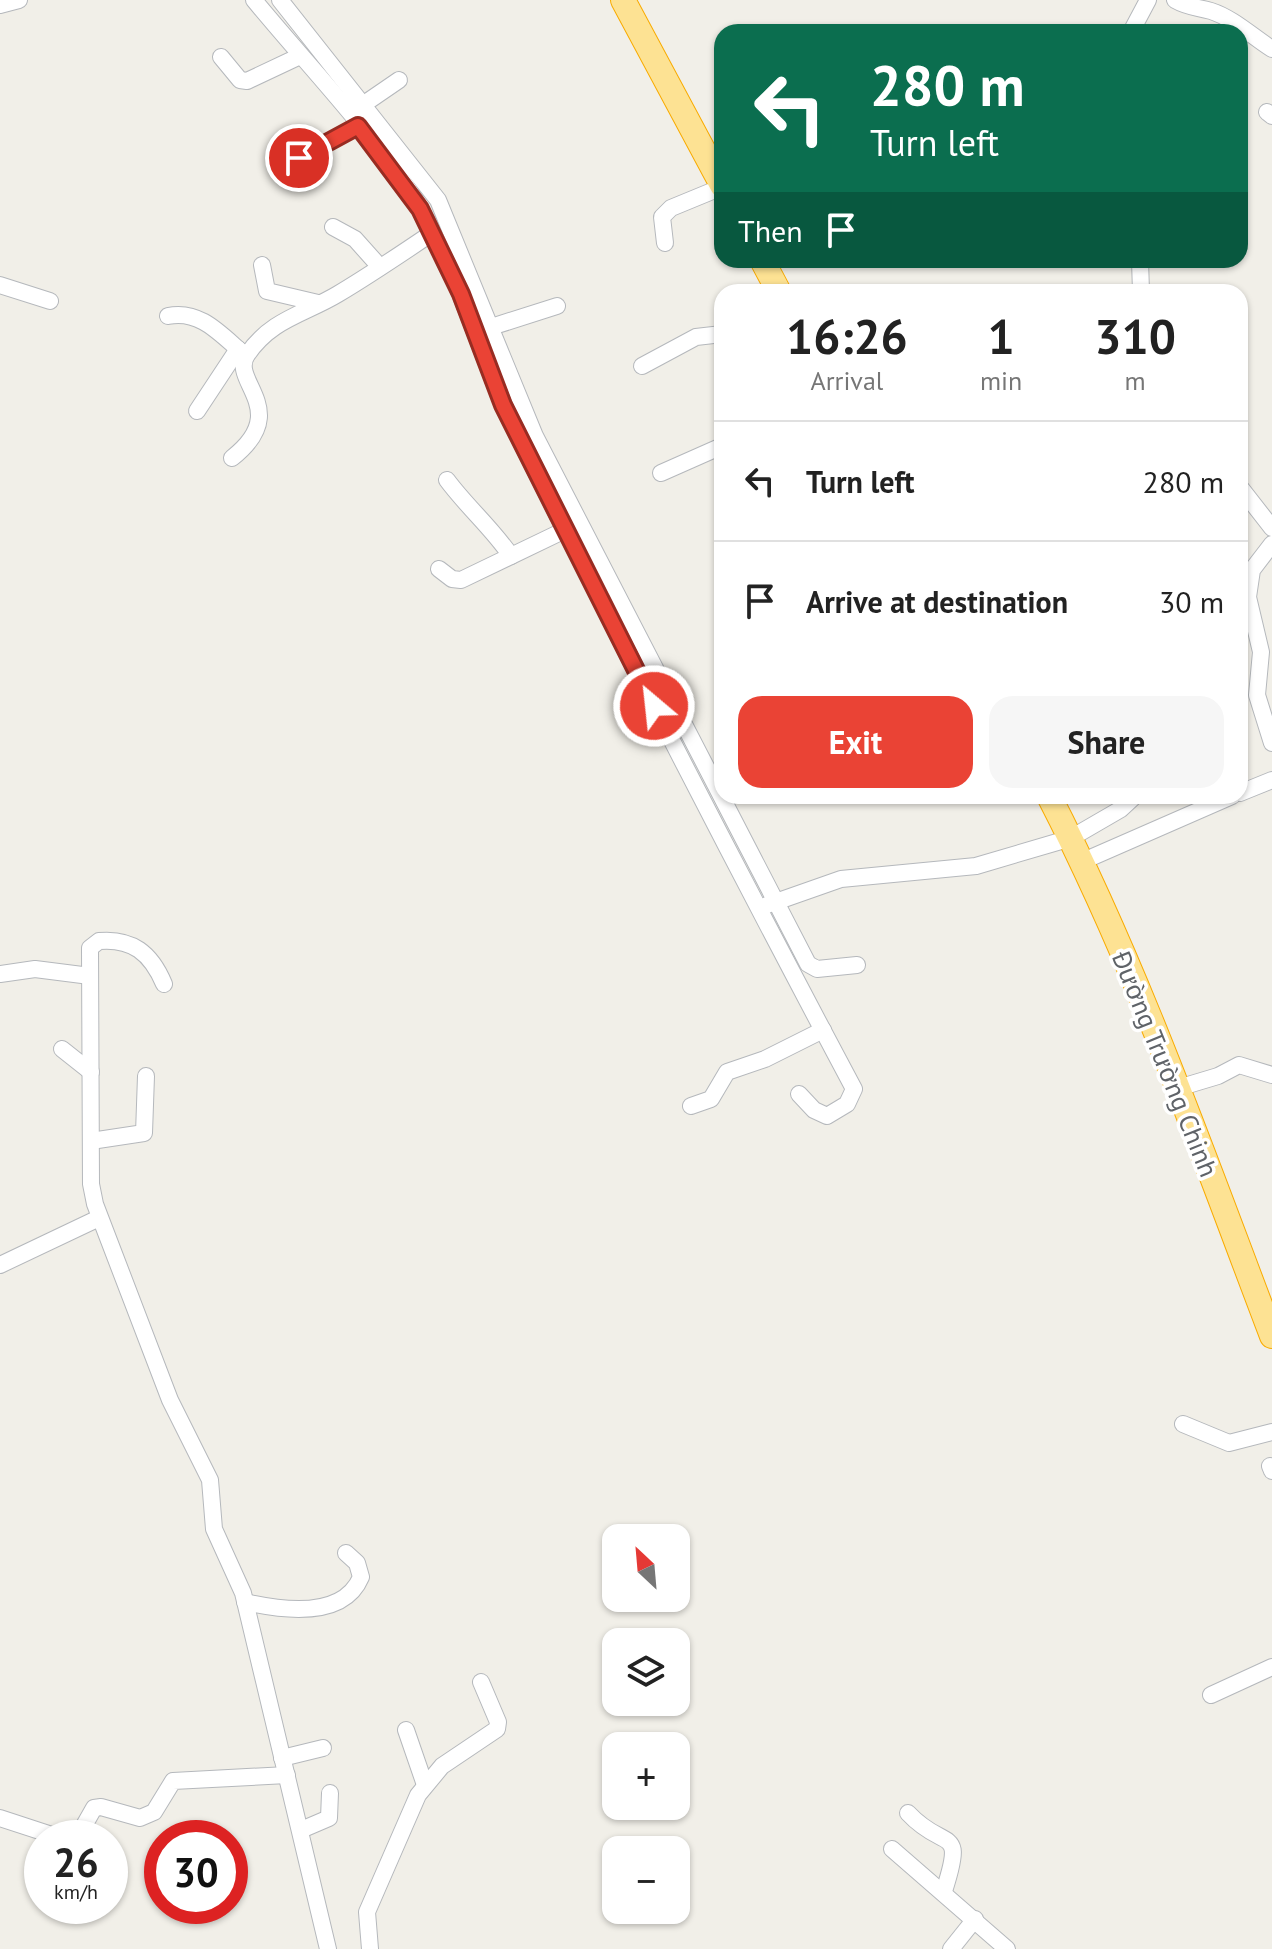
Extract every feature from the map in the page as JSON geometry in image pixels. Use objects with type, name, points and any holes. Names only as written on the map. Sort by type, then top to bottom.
[{"type":"highway","points":[[623,0],[714,171]]},
{"type":"highway","name":"Đường Trường Chinh","points":[[1053,804],[1071,838],[1178,1088],[1272,1336]]},
{"type":"street","points":[[0,5],[19,0]]},
{"type":"street","points":[[254,0],[409,190],[461,294],[493,383],[565,530],[633,646]]},
{"type":"street","points":[[280,0],[438,200],[535,436],[633,646],[714,801]]},
{"type":"street","points":[[1135,24],[1148,0]]},
{"type":"street","points":[[1175,0],[1195,11],[1209,10],[1234,24]]},
{"type":"street","points":[[1248,33],[1272,49]]},
{"type":"street","points":[[221,57],[240,80],[247,81],[300,56]]},
{"type":"street","points":[[364,104],[399,80]]},
{"type":"street","points":[[299,158],[358,126]]},
{"type":"street","points":[[665,243],[662,217],[671,208],[714,189]]},
{"type":"street","points":[[333,227],[355,239],[380,267]]},
{"type":"street","points":[[197,411],[242,353],[283,319],[320,303],[432,233]]},
{"type":"street","points":[[262,265],[267,291],[320,303]]},
{"type":"street","points":[[0,285],[50,301]]},
{"type":"street","points":[[491,327],[557,306]]},
{"type":"street","points":[[168,316],[185,312],[198,317],[242,353],[243,368],[261,410],[258,428],[248,445],[232,458]]},
{"type":"street","points":[[642,366],[696,337],[714,335]]},
{"type":"street","points":[[661,473],[714,450]]},
{"type":"street","points":[[447,480],[468,508],[492,528],[511,556]]},
{"type":"street","points":[[1248,497],[1272,528]]},
{"type":"street","points":[[439,569],[452,579],[461,580],[565,530]]},
{"type":"street","points":[[1272,544],[1252,570],[1248,597],[1261,652],[1257,695],[1272,743]]},
{"type":"street","points":[[1248,790],[1272,780]]},
{"type":"street","points":[[715,804],[768,905],[823,1030],[854,1089],[852,1100],[827,1116],[814,1110],[799,1094]]},
{"type":"street","points":[[768,905],[841,879],[976,866],[1071,838],[1126,804]]},
{"type":"street","points":[[1081,862],[1214,804]]},
{"type":"street","points":[[768,905],[808,964],[817,969],[857,965]]},
{"type":"street","points":[[164,984],[158,968],[144,952],[130,943],[115,939],[99,941],[90,948],[91,1184],[99,1218],[170,1400],[206,1467],[214,1529],[245,1602],[328,1949]]},
{"type":"street","points":[[0,974],[35,969],[90,976]]},
{"type":"street","points":[[691,1106],[711,1099],[727,1072],[765,1059],[823,1030]]},
{"type":"street","points":[[62,1049],[91,1072]]},
{"type":"street","points":[[1178,1088],[1218,1076],[1239,1065],[1272,1075]]},
{"type":"street","points":[[91,1141],[144,1133],[146,1076]]},
{"type":"street","points":[[0,1265],[99,1218]]},
{"type":"street","points":[[1183,1424],[1229,1443],[1272,1432]]},
{"type":"street","points":[[245,1602],[295,1612],[334,1601],[357,1586],[361,1577],[357,1563],[346,1553]]},
{"type":"street","points":[[1211,1695],[1272,1667]]},
{"type":"street","points":[[370,1949],[367,1912],[399,1835],[425,1785],[442,1766],[497,1729],[498,1722],[481,1682]]},
{"type":"street","points":[[406,1730],[425,1785]]},
{"type":"street","points":[[282,1758],[323,1748]]},
{"type":"street","points":[[87,1820],[94,1808],[101,1807],[140,1818],[154,1812],[173,1781],[287,1775]]},
{"type":"street","points":[[301,1830],[329,1818],[330,1793]]},
{"type":"street","points":[[908,1813],[923,1829],[950,1840],[955,1847],[956,1856],[944,1891]]},
{"type":"street","points":[[0,1818],[24,1826]]},
{"type":"street","points":[[892,1849],[944,1891],[1007,1949]]},
{"type":"street","points":[[951,1949],[975,1919]]},
{"type":"route","points":[[299,158],[358,126],[409,190],[461,294],[503,405],[654,706]]}]
